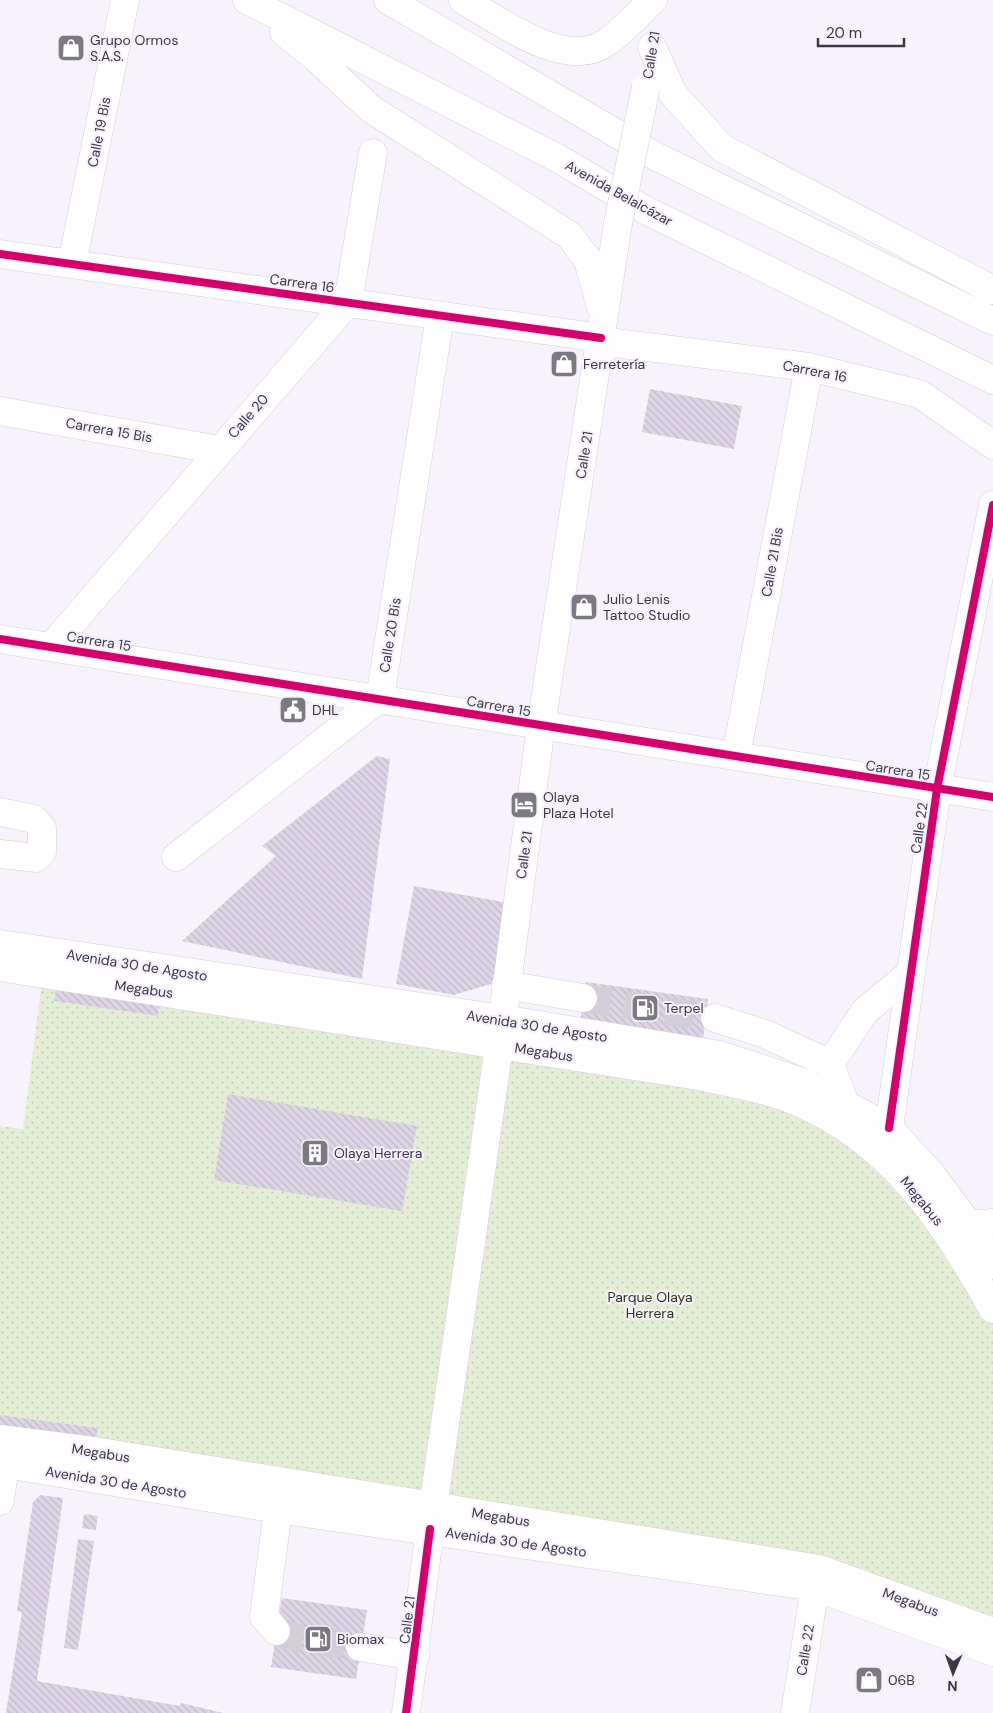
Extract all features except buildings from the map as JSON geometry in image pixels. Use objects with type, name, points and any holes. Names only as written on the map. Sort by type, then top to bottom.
[{"type":"main road","name":"Calle 19 Bis","points":[[72,264],[125,0]]},
{"type":"main road","points":[[246,0],[315,56],[371,109],[569,235],[588,260],[599,295],[606,340]]},
{"type":"main road","name":"Avenida Belalcázar","points":[[246,0],[559,159],[645,210],[993,380]]},
{"type":"main road","points":[[388,0],[655,156],[993,321]]},
{"type":"main road","points":[[464,0],[545,46],[576,53],[606,43],[653,0]]},
{"type":"main road","name":"Calle 21","points":[[406,1713],[541,726],[606,340],[618,223],[646,87],[660,0]]},
{"type":"main road","points":[[652,48],[674,94],[722,148],[993,290]]},
{"type":"main road","points":[[348,302],[373,153]]},
{"type":"main road","name":"Carrera 16","points":[[0,254],[808,367],[920,394],[993,445]]},
{"type":"main road","name":"Calle 20","points":[[52,646],[348,302]]},
{"type":"main road","name":"Calle 20 Bis","points":[[380,698],[440,316]]},
{"type":"main road","name":"Calle 21 Bis","points":[[736,756],[808,367]]},
{"type":"main road","name":"Carrera 15 Bis","points":[[0,410],[219,450]]},
{"type":"main road","name":"Calle 22","points":[[889,1128],[938,788],[993,505]]},
{"type":"main road","name":"Carrera 15","points":[[0,639],[993,797]]},
{"type":"main road","points":[[176,857],[380,698]]},
{"type":"main road","points":[[0,812],[34,819],[42,828],[42,852],[36,858],[0,854]]},
{"type":"main road","name":"Avenida 30 de Agosto","points":[[0,944],[500,1032],[720,1056],[805,1083],[889,1128],[931,1174],[981,1224],[993,1265]]},
{"type":"main road","name":"Megabus","points":[[0,966],[500,1032],[760,1090],[797,1101],[823,1114],[856,1135],[892,1165],[922,1197],[958,1246],[993,1309]]},
{"type":"main road","points":[[830,1064],[865,1011],[911,972]]},
{"type":"main road","points":[[506,986],[583,998]]},
{"type":"main road","points":[[720,1056],[710,1018],[765,1034],[830,1064],[845,1104]]},
{"type":"main road","name":"Megabus","points":[[2,1455],[94,1451],[432,1518],[824,1570],[993,1632]]},
{"type":"main road","points":[[0,1501],[2,1455]]},
{"type":"main road","name":"Avenida 30 de Agosto","points":[[2,1455],[278,1508],[432,1518],[815,1586],[993,1652]]},
{"type":"main road","points":[[276,1631],[264,1617],[278,1508]]},
{"type":"main road","name":"Calle 22","points":[[795,1713],[815,1586]]},
{"type":"main road","points":[[360,1648],[415,1656]]},
{"type":"green space","name":"Parque Olaya Herrera","points":[[43,973],[58,976],[54,1001],[157,1016],[161,991],[699,1076],[856,1135],[993,1309],[993,1632],[94,1451],[97,1428],[0,1415],[0,1126],[23,1129]]},
{"type":"tunnel","points":[[583,998],[706,1017]]},
{"type":"tunnel","points":[[276,1631],[300,1639],[360,1647]]},
{"type":"cycle path","points":[[0,254],[601,338]]},
{"type":"cycle path","points":[[889,1128],[937,789],[993,505]]},
{"type":"cycle path","points":[[0,639],[993,797]]},
{"type":"cycle path","points":[[406,1713],[430,1529]]},
{"type":"place","name":"Grupo Ormos S.A.S.","points":[[71,48]]},
{"type":"place","name":"Ferretería","points":[[564,364]]},
{"type":"place","name":"Julio Lenis Tattoo Studio","points":[[584,607]]},
{"type":"place","name":"DHL","points":[[293,710]]},
{"type":"place","name":"Olaya Plaza Hotel","points":[[524,805]]},
{"type":"place","name":"Terpel","points":[[645,1008]]},
{"type":"place","name":"Olaya Herrera","points":[[315,1153]]},
{"type":"place","name":"Biomax","points":[[318,1639]]},
{"type":"place","name":"06B","points":[[869,1680]]}]
